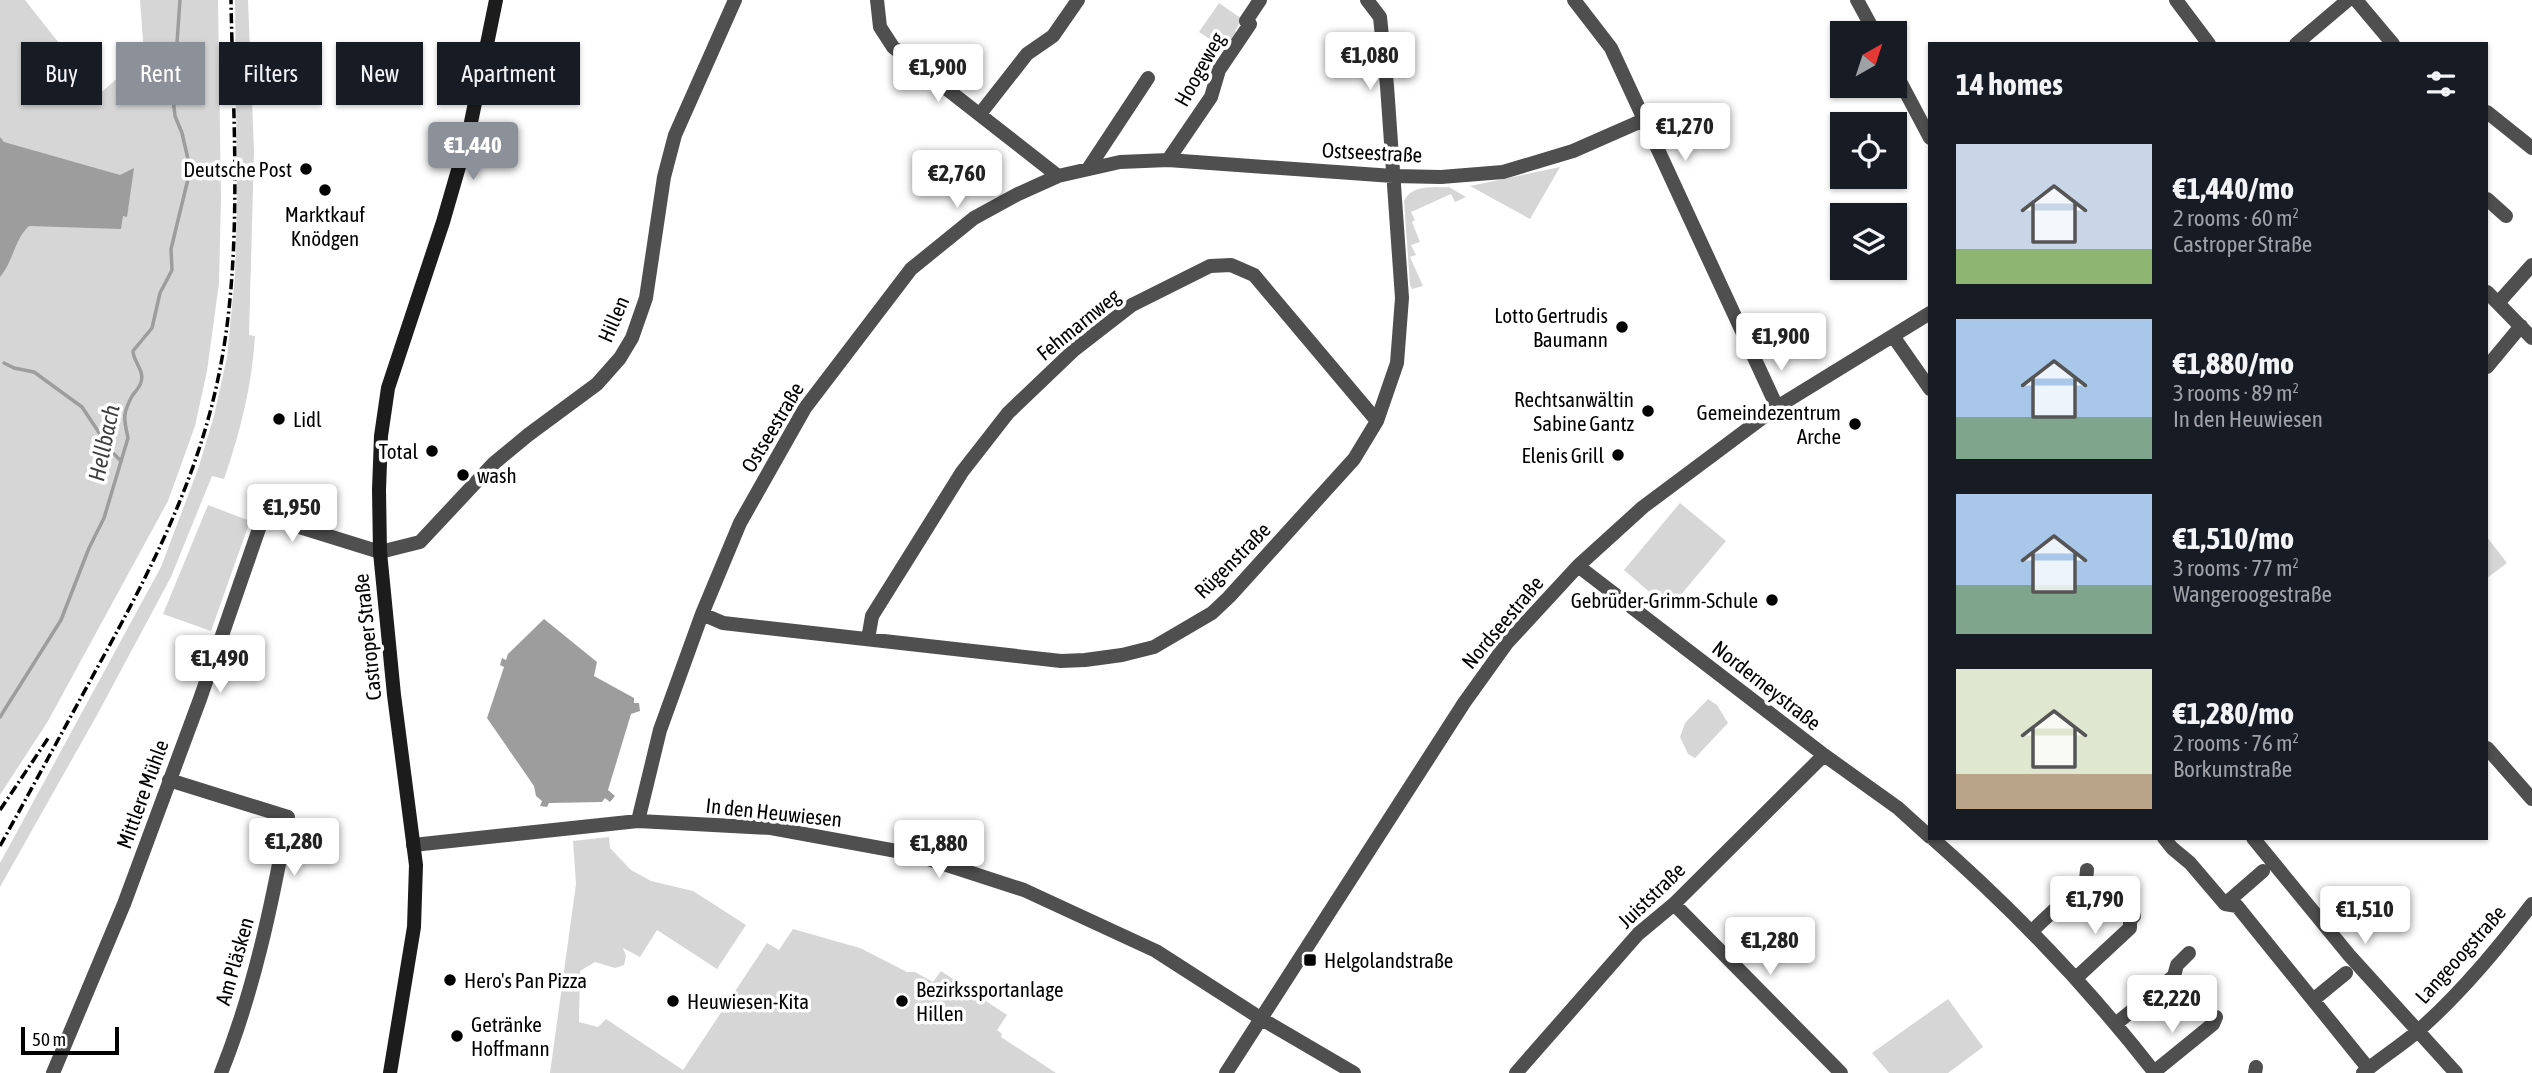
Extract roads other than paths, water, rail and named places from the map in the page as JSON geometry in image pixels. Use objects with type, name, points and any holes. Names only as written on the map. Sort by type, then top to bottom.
[{"type":"main road","name":"Castroper Straße","points":[[390,1073],[414,928],[416,865],[394,695],[380,552],[381,436],[387,388],[466,142],[496,0]]},
{"type":"street","name":"Hillen","points":[[380,552],[420,542],[493,464],[597,384],[620,358],[632,338],[646,298],[664,177],[675,135],[736,0]]},
{"type":"street","points":[[877,0],[880,27],[893,47],[1058,176]]},
{"type":"street","points":[[980,114],[1027,54],[1052,36],[1078,0]]},
{"type":"street","name":"Hoogeweg","points":[[1168,160],[1211,97],[1219,70],[1250,24],[1246,21],[1260,0]]},
{"type":"street","name":"Rügenstraße","points":[[702,614],[723,622],[1061,661],[1119,656],[1154,647],[1212,613],[1334,484],[1354,459],[1377,421],[1397,363],[1402,299],[1387,86],[1380,17],[1367,0]]},
{"type":"street","points":[[1574,0],[1611,48],[1777,407]]},
{"type":"street","points":[[1857,0],[1868,21]]},
{"type":"street","points":[[2176,0],[2208,42]]},
{"type":"street","points":[[2298,42],[2348,0]]},
{"type":"street","points":[[2356,0],[2391,42]]},
{"type":"street","points":[[1088,169],[1148,78]]},
{"type":"street","points":[[1908,97],[1928,134]]},
{"type":"street","points":[[2488,113],[2532,148]]},
{"type":"street","name":"Ostseestraße","points":[[638,821],[660,730],[702,614],[740,523],[804,408],[911,269],[974,218],[1058,176],[1120,162],[1168,160],[1393,176],[1441,177],[1503,172],[1573,151],[1646,119]]},
{"type":"street","points":[[2488,201],[2506,216]]},
{"type":"street","name":"Fehmarnweg","points":[[868,639],[872,616],[920,537],[962,472],[1008,413],[1074,350],[1132,305],[1210,266],[1231,265],[1254,275],[1377,421]]},
{"type":"street","points":[[2532,265],[2492,298],[2532,338]]},
{"type":"street","name":"Nordseestraße","points":[[1226,1073],[1464,703],[1507,643],[1578,566],[1643,507],[1777,407],[1928,314]]},
{"type":"street","points":[[2488,366],[2521,326]]},
{"type":"street","points":[[1893,336],[1928,386]]},
{"type":"street","name":"Mittlere Mühle","points":[[53,1073],[124,904],[261,523],[277,520],[380,552]]},
{"type":"street","name":"Norderneystraße","points":[[1578,566],[1824,755],[1898,808],[1928,834]]},
{"type":"street","points":[[2488,749],[2532,799]]},
{"type":"street","name":"Juiststraße","points":[[1516,1073],[1638,934],[1674,904],[1824,755]]},
{"type":"street","name":"Am Pläsken","points":[[169,780],[288,817],[273,899],[246,999],[221,1073]]},
{"type":"street","name":"In den Heuwiesen","points":[[413,845],[638,821],[771,828],[913,854],[1024,890],[1156,951],[1260,1018]]},
{"type":"street","name":"Norderneystraße","points":[[1934,840],[2032,931],[2117,1023],[2155,1072]]},
{"type":"street","points":[[2166,840],[2190,863],[2225,904],[2237,906],[2313,1000],[2365,1071]]},
{"type":"street","points":[[2255,840],[2350,955],[2456,1073]]},
{"type":"street","points":[[2032,931],[2086,880],[2087,870]]},
{"type":"street","points":[[2225,904],[2263,871]]},
{"type":"street","points":[[1674,904],[1841,1073]]},
{"type":"street","name":"Langeoogstraße","points":[[2365,1071],[2417,1032],[2452,999],[2487,961],[2532,904]]},
{"type":"street","points":[[2076,978],[2130,928],[2130,920],[2134,916]]},
{"type":"street","points":[[2117,1023],[2174,976],[2177,965],[2189,953]]},
{"type":"street","points":[[2313,1000],[2346,973]]},
{"type":"street","points":[[2155,1072],[2213,1024],[2216,1017]]},
{"type":"street","points":[[1260,1018],[1354,1073]]},
{"type":"waterway","name":"Hellbach","points":[[0,717],[61,620],[89,548],[104,518],[128,438],[125,413],[142,378],[133,351],[152,328],[160,293],[172,270],[171,249],[188,179],[188,159],[175,116],[173,99],[180,0]]},
{"type":"waterway","points":[[4,363],[34,372],[82,407],[120,460]]},
{"type":"railway","points":[[0,846],[153,561],[186,487],[211,409],[220,369],[232,279],[235,185],[231,0]]},
{"type":"railway","points":[[0,810],[49,737]]},
{"type":"place","name":"Deutsche Post","points":[[306,169]]},
{"type":"place","name":"Marktkauf Knödgen","points":[[325,190]]},
{"type":"place","name":"Lotto Gertrudis Baumann","points":[[1622,327]]},
{"type":"place","name":"Rechtsanwältin Sabine Gantz","points":[[1648,411]]},
{"type":"place","name":"Lidl","points":[[279,419]]},
{"type":"place","name":"Gemeindezentrum Arche","points":[[1855,424]]},
{"type":"place","name":"Total","points":[[432,451]]},
{"type":"place","name":"Elenis Grill","points":[[1618,455]]},
{"type":"place","name":"wash","points":[[463,475]]},
{"type":"place","name":"Gebrüder-Grimm-Schule","points":[[1772,600]]},
{"type":"place","name":"Helgolandstraße","points":[[1310,960]]},
{"type":"place","name":"Hero's Pan Pizza","points":[[450,980]]},
{"type":"place","name":"Heuwiesen-Kita","points":[[673,1001]]},
{"type":"place","name":"Bezirkssportanlage Hillen","points":[[902,1001]]},
{"type":"place","name":"Getränke Hoffmann","points":[[457,1036]]}]
